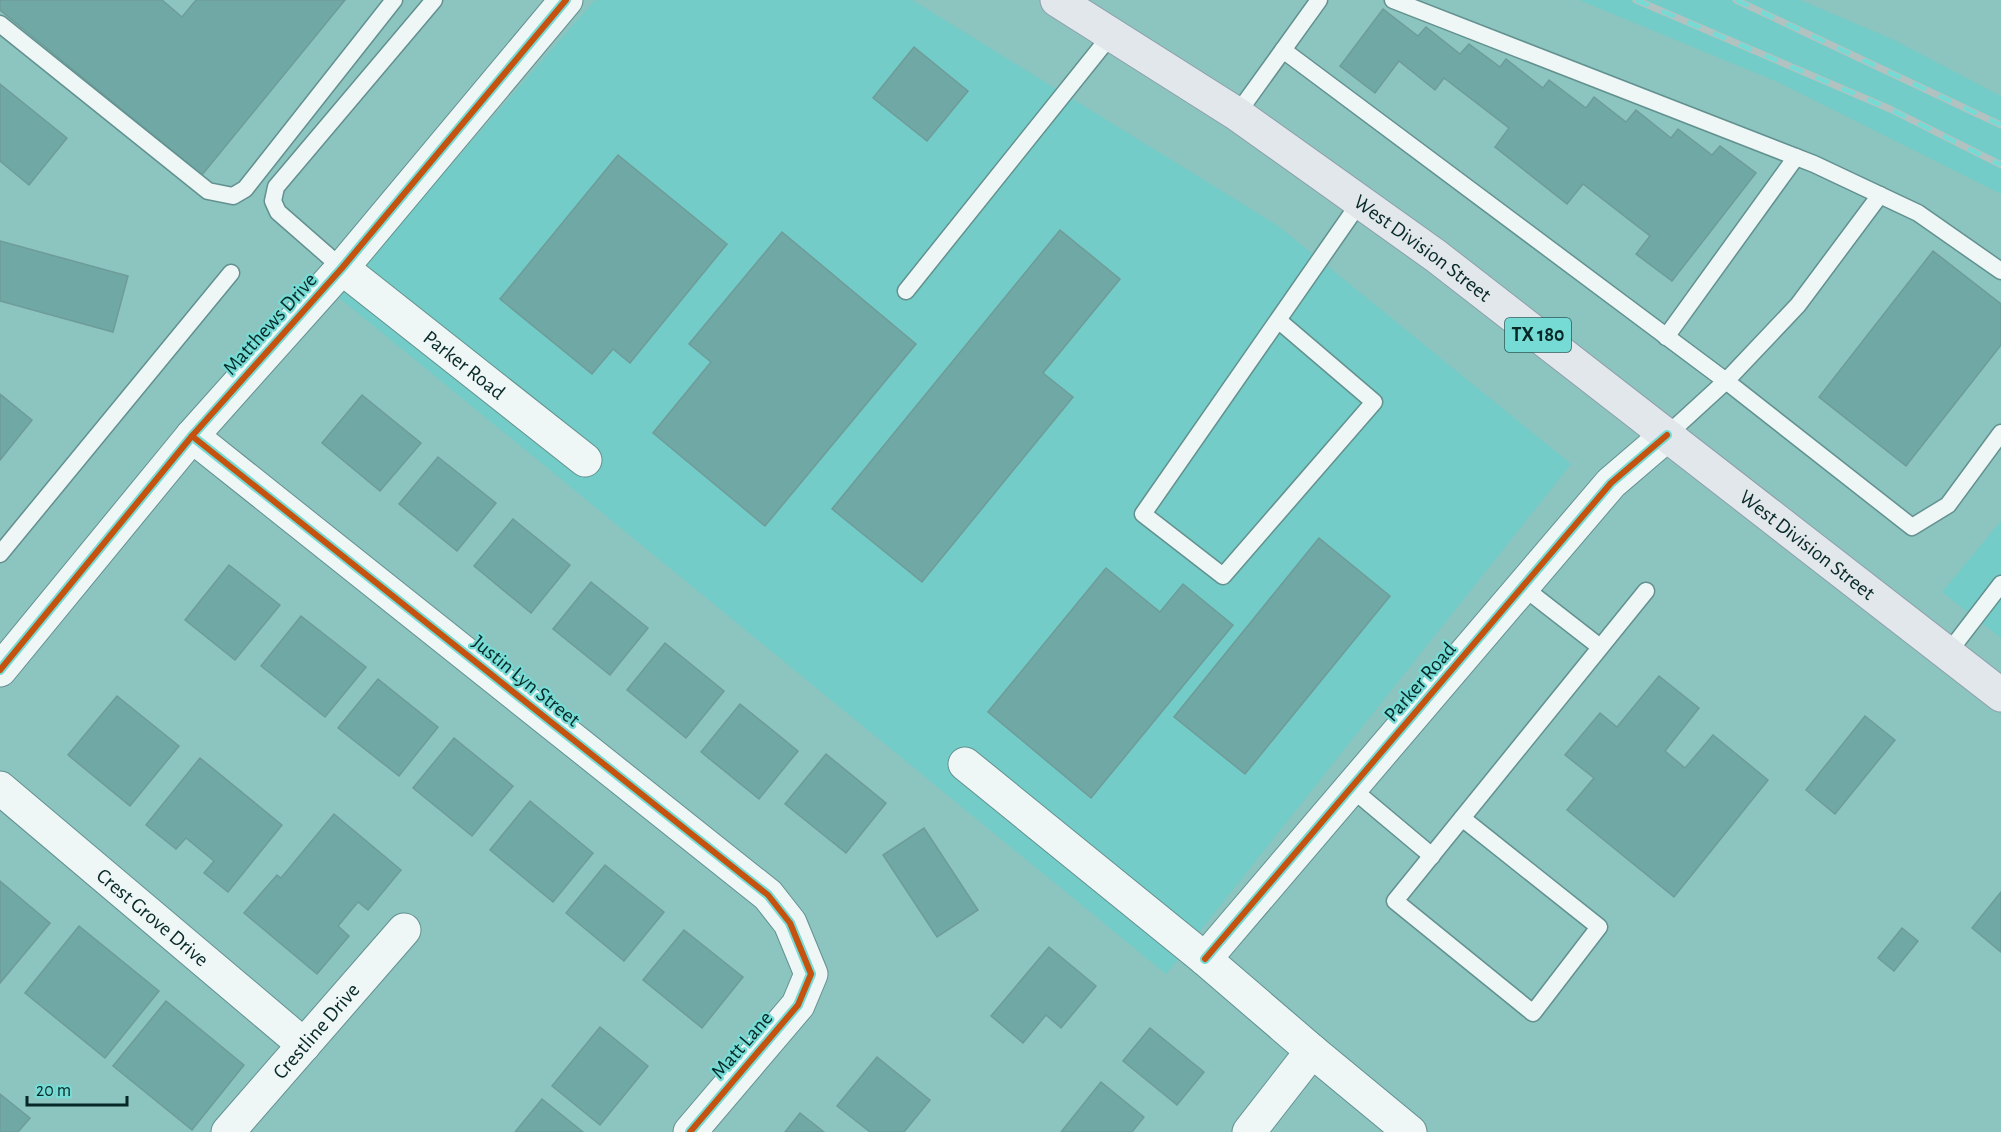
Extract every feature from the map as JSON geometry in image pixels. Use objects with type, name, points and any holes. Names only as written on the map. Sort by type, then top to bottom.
[{"type":"main road","name":"West Division Street","points":[[1057,0],[1237,114],[1436,256],[2001,694]]},
{"type":"street","name":"Matthews Drive","points":[[0,670],[192,436],[342,268],[566,0]]},
{"type":"street","name":"Parker Road","points":[[342,268],[585,460]]},
{"type":"street","name":"Parker Road","points":[[1205,959],[1611,483],[1667,435]]},
{"type":"street","name":"Justin Lyn Street","points":[[192,436],[768,895],[790,922],[811,974]]},
{"type":"street","points":[[965,764],[1205,959],[1312,1052],[1410,1132]]},
{"type":"street","name":"Crest Grove Drive","points":[[0,788],[304,1045]]},
{"type":"street","name":"Crestline Drive","points":[[228,1132],[404,930]]},
{"type":"street","name":"Matt Lane","points":[[690,1132],[798,1005],[811,974]]},
{"type":"street","points":[[1249,1132],[1312,1052]]},
{"type":"lane","points":[[0,24],[208,192],[233,196],[245,189],[394,0]]},
{"type":"lane","points":[[342,268],[278,212],[273,201],[276,187],[434,0]]},
{"type":"lane","points":[[1237,114],[1319,0]]},
{"type":"lane","points":[[1393,0],[1796,157],[1918,213],[2001,271]]},
{"type":"lane","points":[[906,291],[1111,35]]},
{"type":"lane","points":[[1283,50],[1726,381],[1912,527],[1948,505],[2001,433]]},
{"type":"lane","points":[[1666,337],[1796,157]]},
{"type":"lane","points":[[1667,435],[1726,381],[1798,305],[1880,195]]},
{"type":"lane","points":[[1278,320],[1374,402],[1223,576],[1143,514],[1360,202]]},
{"type":"lane","points":[[0,554],[231,273]]},
{"type":"lane","points":[[1948,653],[2001,584]]},
{"type":"lane","points":[[1523,587],[1600,647]]},
{"type":"lane","points":[[1462,818],[1599,927],[1533,1013],[1395,901],[1600,647],[1646,591]]},
{"type":"lane","points":[[1351,788],[1432,856]]},
{"type":"shaded area","points":[[595,0],[912,0],[1277,225],[1571,464],[1166,974],[337,296]]},
{"type":"shaded area","points":[[1579,0],[1800,0],[1892,39],[2001,96],[2001,194],[1780,83]]},
{"type":"shaded area","points":[[2001,521],[2001,638],[1942,592]]},
{"type":"building","points":[[0,0],[162,0],[182,17],[196,0],[345,0],[202,175],[0,10]]},
{"type":"building","points":[[1383,9],[1418,36],[1426,27],[1460,54],[1469,44],[1500,67],[1506,59],[1543,88],[1549,80],[1586,108],[1594,97],[1626,122],[1636,110],[1671,138],[1678,129],[1712,155],[1720,146],[1756,173],[1672,281],[1636,254],[1650,236],[1583,184],[1567,204],[1495,147],[1509,128],[1444,78],[1435,90],[1399,61],[1375,93],[1340,66]]},
{"type":"building","points":[[914,47],[968,91],[927,141],[873,98]]},
{"type":"building","points":[[0,84],[67,138],[29,185],[0,161]]},
{"type":"building","points":[[618,155],[727,244],[630,363],[613,349],[592,374],[500,299]]},
{"type":"building","points":[[1060,230],[1120,279],[1043,373],[1073,397],[922,582],[832,509]]},
{"type":"building","points":[[782,232],[916,344],[765,526],[653,433],[711,362],[689,344]]},
{"type":"building","points":[[0,241],[128,276],[113,332],[0,301]]},
{"type":"building","points":[[1933,251],[2001,304],[2001,345],[1906,466],[1819,397]]},
{"type":"building","points":[[0,394],[32,420],[0,460]]},
{"type":"building","points":[[362,395],[421,443],[380,491],[322,443]]},
{"type":"building","points":[[438,457],[496,503],[457,551],[399,504]]},
{"type":"building","points":[[513,519],[570,565],[531,613],[474,566]]},
{"type":"building","points":[[1319,538],[1390,596],[1245,774],[1174,717]]},
{"type":"building","points":[[229,565],[280,605],[235,660],[185,620]]},
{"type":"building","points":[[1106,568],[1160,612],[1183,584],[1233,625],[1091,798],[988,712]]},
{"type":"building","points":[[591,582],[648,628],[610,675],[553,629]]},
{"type":"building","points":[[301,616],[366,667],[325,717],[261,666]]},
{"type":"building","points":[[665,643],[724,691],[686,738],[627,690]]},
{"type":"building","points":[[1659,676],[1699,708],[1665,751],[1685,768],[1713,735],[1768,780],[1674,897],[1567,810],[1594,778],[1565,755],[1600,713],[1617,727]]},
{"type":"building","points":[[378,679],[438,727],[399,776],[338,728]]},
{"type":"building","points":[[117,696],[179,746],[130,806],[68,755]]},
{"type":"building","points":[[740,704],[798,751],[759,799],[701,752]]},
{"type":"building","points":[[1865,716],[1895,740],[1835,814],[1806,790]]},
{"type":"building","points":[[454,738],[513,786],[472,836],[413,788]]},
{"type":"building","points":[[826,754],[886,803],[846,853],[785,804]]},
{"type":"building","points":[[200,758],[282,825],[228,892],[204,873],[214,861],[186,838],[176,849],[146,825]]},
{"type":"building","points":[[530,801],[593,853],[553,902],[490,850]]},
{"type":"building","points":[[334,814],[401,870],[368,910],[358,902],[338,926],[349,936],[317,974],[244,913],[277,875],[281,878]]},
{"type":"building","points":[[924,828],[978,910],[937,937],[883,855]]},
{"type":"building","points":[[605,865],[664,912],[624,961],[566,913]]},
{"type":"building","points":[[0,881],[50,923],[0,983]]},
{"type":"building","points":[[2001,892],[2001,952],[1972,928]]},
{"type":"building","points":[[79,926],[159,991],[105,1058],[25,993]]},
{"type":"building","points":[[1902,928],[1918,941],[1894,971],[1878,958]]},
{"type":"building","points":[[684,930],[743,977],[702,1028],[643,980]]},
{"type":"building","points":[[1049,947],[1096,986],[1061,1028],[1046,1015],[1023,1043],[991,1016]]},
{"type":"building","points":[[166,1001],[244,1065],[192,1130],[113,1066]]},
{"type":"building","points":[[600,1027],[648,1066],[600,1125],[552,1086]]},
{"type":"building","points":[[1150,1028],[1204,1072],[1177,1105],[1123,1061]]},
{"type":"building","points":[[877,1057],[930,1100],[904,1132],[870,1132],[837,1106]]},
{"type":"building","points":[[1101,1082],[1144,1117],[1132,1132],[1061,1132]]},
{"type":"building","points":[[0,1094],[30,1118],[18,1132],[0,1132]]},
{"type":"building","points":[[542,1099],[583,1132],[515,1132]]},
{"type":"building","points":[[800,1113],[824,1132],[785,1132]]},
{"type":"railway","points":[[1636,0],[1890,109],[2001,165]]},
{"type":"railway","points":[[1736,0],[2001,125]]},
{"type":"cycle path","points":[[0,670],[192,436],[342,268],[566,0]]},
{"type":"cycle path","points":[[1205,959],[1611,483],[1667,435]]},
{"type":"cycle path","points":[[192,436],[768,895],[790,923],[811,974],[798,1005],[690,1132]]}]
